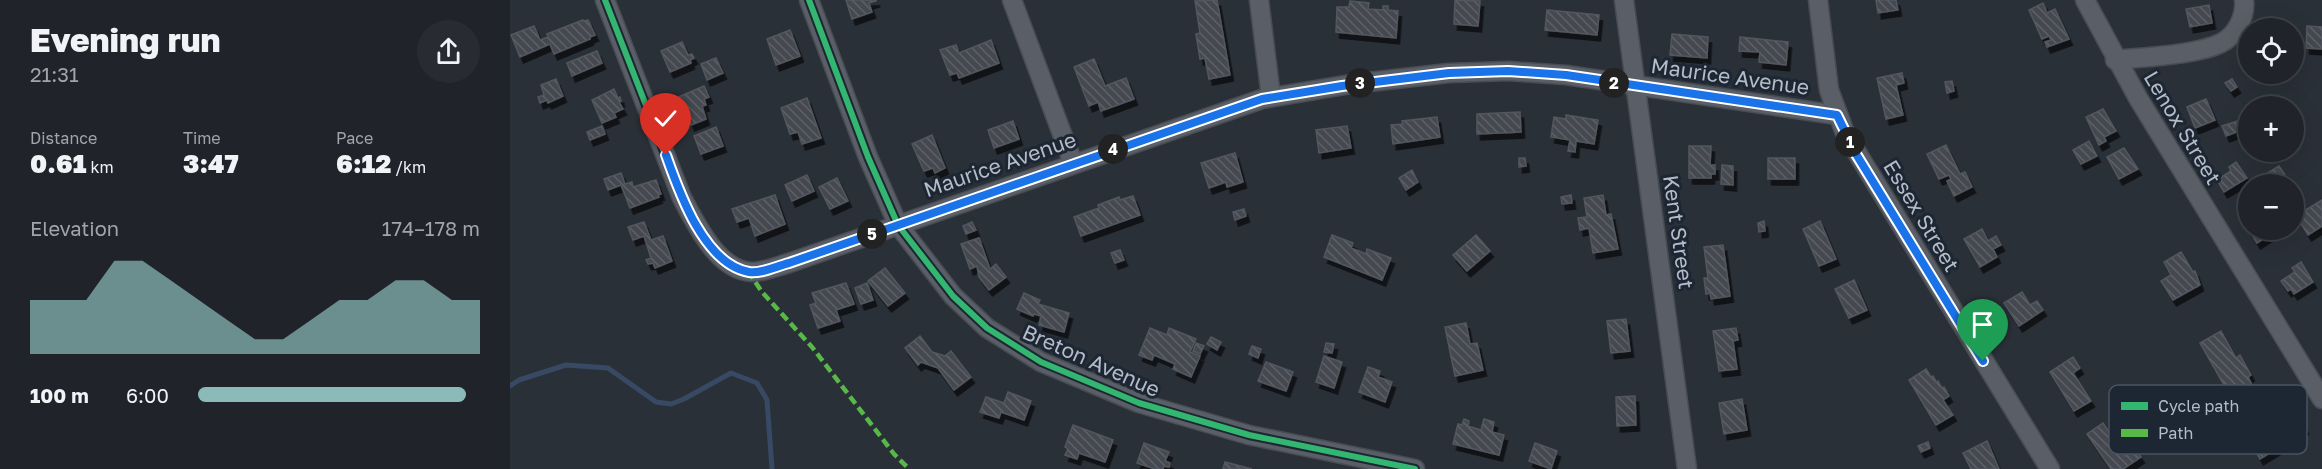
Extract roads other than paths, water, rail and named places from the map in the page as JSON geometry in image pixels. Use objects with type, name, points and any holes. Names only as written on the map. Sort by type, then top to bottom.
[{"type":"street","name":"Maurice Avenue","points":[[605,0],[682,198],[715,251],[731,264],[748,272],[789,263],[1073,163],[1271,97],[1351,84],[1461,72],[1508,71],[1566,75],[1837,115]]},
{"type":"street","name":"Breton Avenue","points":[[809,0],[871,165],[898,225],[929,268],[976,319],[998,337],[1041,362],[1111,392],[1192,420],[1249,435],[1415,469]]},
{"type":"street","points":[[1012,0],[1073,163]]},
{"type":"street","points":[[1259,0],[1271,97]]},
{"type":"street","name":"Kent Street","points":[[1624,0],[1687,469]]},
{"type":"street","name":"Essex Street","points":[[1818,0],[1829,90],[1837,115],[1856,154],[2050,469]]},
{"type":"street","name":"Lenox Street","points":[[2085,0],[2115,60],[2322,399]]},
{"type":"street","points":[[2115,60],[2207,49],[2224,42],[2234,33],[2241,21],[2244,0]]},
{"type":"waterway","points":[[510,386],[519,380],[566,365],[608,368],[656,402],[671,404],[731,373],[757,383],[767,400],[772,469]]}]
